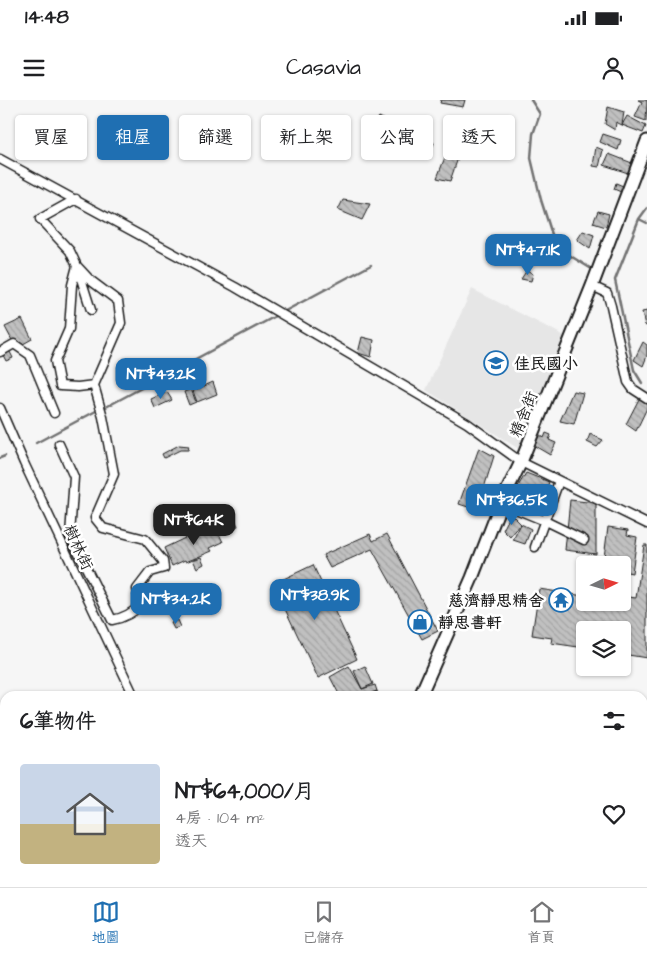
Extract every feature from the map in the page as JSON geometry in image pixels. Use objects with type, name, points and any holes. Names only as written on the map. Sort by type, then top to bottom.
[{"type":"street","name":"精舍街","points":[[422,691],[472,578],[501,503],[521,462],[592,286],[647,141]]},
{"type":"street","points":[[0,159],[227,282],[467,422],[521,462],[647,524]]},
{"type":"street","points":[[76,199],[40,219],[70,251],[77,266],[91,310]]},
{"type":"street","points":[[77,266],[72,285],[69,329],[55,361],[60,386],[78,387],[94,385]]},
{"type":"street","points":[[59,444],[74,477],[70,536],[112,620],[118,619],[135,611],[140,605],[137,589],[150,572],[164,568],[163,561],[145,539],[103,528],[95,518],[114,474],[103,417],[94,385],[121,323],[118,301],[90,280],[77,266]]},
{"type":"street","points":[[592,286],[607,293],[612,306],[628,382],[633,389],[647,398]]},
{"type":"street","points":[[0,352],[14,344],[30,356],[54,413]]},
{"type":"street","name":"樹林街","points":[[0,408],[132,691]]},
{"type":"street","points":[[536,547],[559,481]]},
{"type":"street","points":[[501,503],[545,520],[584,540]]},
{"type":"shaded area","name":"佳民國小","points":[[472,289],[565,336],[519,449],[426,390]]},
{"type":"building","points":[[441,100],[465,100],[463,107],[440,103]]},
{"type":"building","points":[[638,100],[647,100],[646,121],[635,117],[642,102]]},
{"type":"building","points":[[608,107],[624,112],[622,125],[616,122],[615,130],[605,124]]},
{"type":"building","points":[[627,116],[646,126],[643,133],[622,125]]},
{"type":"building","points":[[603,134],[621,140],[618,150],[600,142]]},
{"type":"building","points":[[596,147],[603,150],[599,167],[593,166]]},
{"type":"building","points":[[609,154],[632,163],[628,173],[604,165]]},
{"type":"building","points":[[444,160],[457,160],[450,181],[437,178]]},
{"type":"building","points":[[616,183],[623,186],[621,192],[614,189]]},
{"type":"building","points":[[343,200],[370,204],[362,220],[338,210]]},
{"type":"building","points":[[598,211],[609,214],[606,227],[593,223]]},
{"type":"building","points":[[583,231],[594,235],[590,249],[577,240]]},
{"type":"building","points":[[527,270],[533,274],[531,281],[521,279]]},
{"type":"building","points":[[647,311],[647,325],[645,326],[642,312]]},
{"type":"building","points":[[22,319],[32,339],[16,348],[5,327]]},
{"type":"building","points":[[362,337],[374,340],[371,357],[358,353]]},
{"type":"building","points":[[643,342],[647,345],[647,356],[643,366],[634,360]]},
{"type":"building","points":[[9,350],[13,358],[6,361],[2,353]]},
{"type":"building","points":[[213,382],[217,394],[197,402],[193,391]]},
{"type":"building","points":[[191,389],[196,402],[189,405],[184,392]]},
{"type":"building","points":[[573,391],[583,393],[574,424],[560,421]]},
{"type":"building","points":[[167,392],[172,400],[155,408],[151,399]]},
{"type":"building","points":[[639,399],[647,402],[647,408],[636,431],[626,424]]},
{"type":"building","points":[[546,433],[551,435],[549,440],[556,443],[550,455],[533,445],[539,434],[544,438]]},
{"type":"building","points":[[590,434],[603,440],[597,447],[587,442]]},
{"type":"building","points":[[179,445],[189,446],[188,450],[180,450],[164,458],[162,454]]},
{"type":"building","points":[[479,448],[494,456],[477,510],[459,504]]},
{"type":"building","points":[[526,473],[549,482],[539,510],[511,498]]},
{"type":"building","points":[[570,500],[596,503],[596,554],[565,550]]},
{"type":"building","points":[[511,514],[521,524],[510,537],[503,530]]},
{"type":"building","points":[[234,518],[238,526],[221,534],[217,525]]},
{"type":"building","points":[[214,524],[223,542],[210,548],[212,551],[172,566],[164,548],[185,538],[184,536],[189,534],[189,536]]},
{"type":"building","points":[[521,524],[531,529],[525,544],[513,540]]},
{"type":"building","points":[[608,527],[628,530],[627,535],[637,537],[632,573],[631,556],[604,556]]},
{"type":"building","points":[[370,534],[373,541],[387,534],[438,631],[422,639],[372,549],[330,568],[323,555]]},
{"type":"building","name":"慈濟靜思精舍","points":[[644,545],[647,545],[647,658],[631,655],[631,621],[576,621],[576,647],[551,643],[552,638],[532,635],[539,589],[576,595],[576,611],[631,611],[631,597],[636,598]]},
{"type":"building","points":[[201,557],[204,564],[197,568],[193,560]]},
{"type":"building","points":[[313,565],[357,659],[318,678],[273,584]]},
{"type":"building","points":[[177,620],[180,627],[174,629],[171,623]]},
{"type":"building","points":[[349,666],[362,689],[375,685],[377,691],[337,691],[330,677]]},
{"type":"building","points":[[365,666],[373,684],[362,689],[354,671]]},
{"type":"waterway","points":[[531,100],[540,114],[533,134],[531,158],[541,200],[556,247],[590,268]]},
{"type":"waterway","points":[[639,219],[647,208]]},
{"type":"waterway","points":[[642,383],[634,370],[615,280],[639,219],[647,223]]},
{"type":"waterway","points":[[106,407],[371,265]]},
{"type":"waterway","points":[[36,443],[96,411]]},
{"type":"waterway","points":[[0,458],[5,456]]},
{"type":"place","name":"佳民國小","points":[[496,363]]},
{"type":"place","name":"慈濟靜思精舍","points":[[561,600]]},
{"type":"place","name":"靜思書軒","points":[[420,622]]}]
